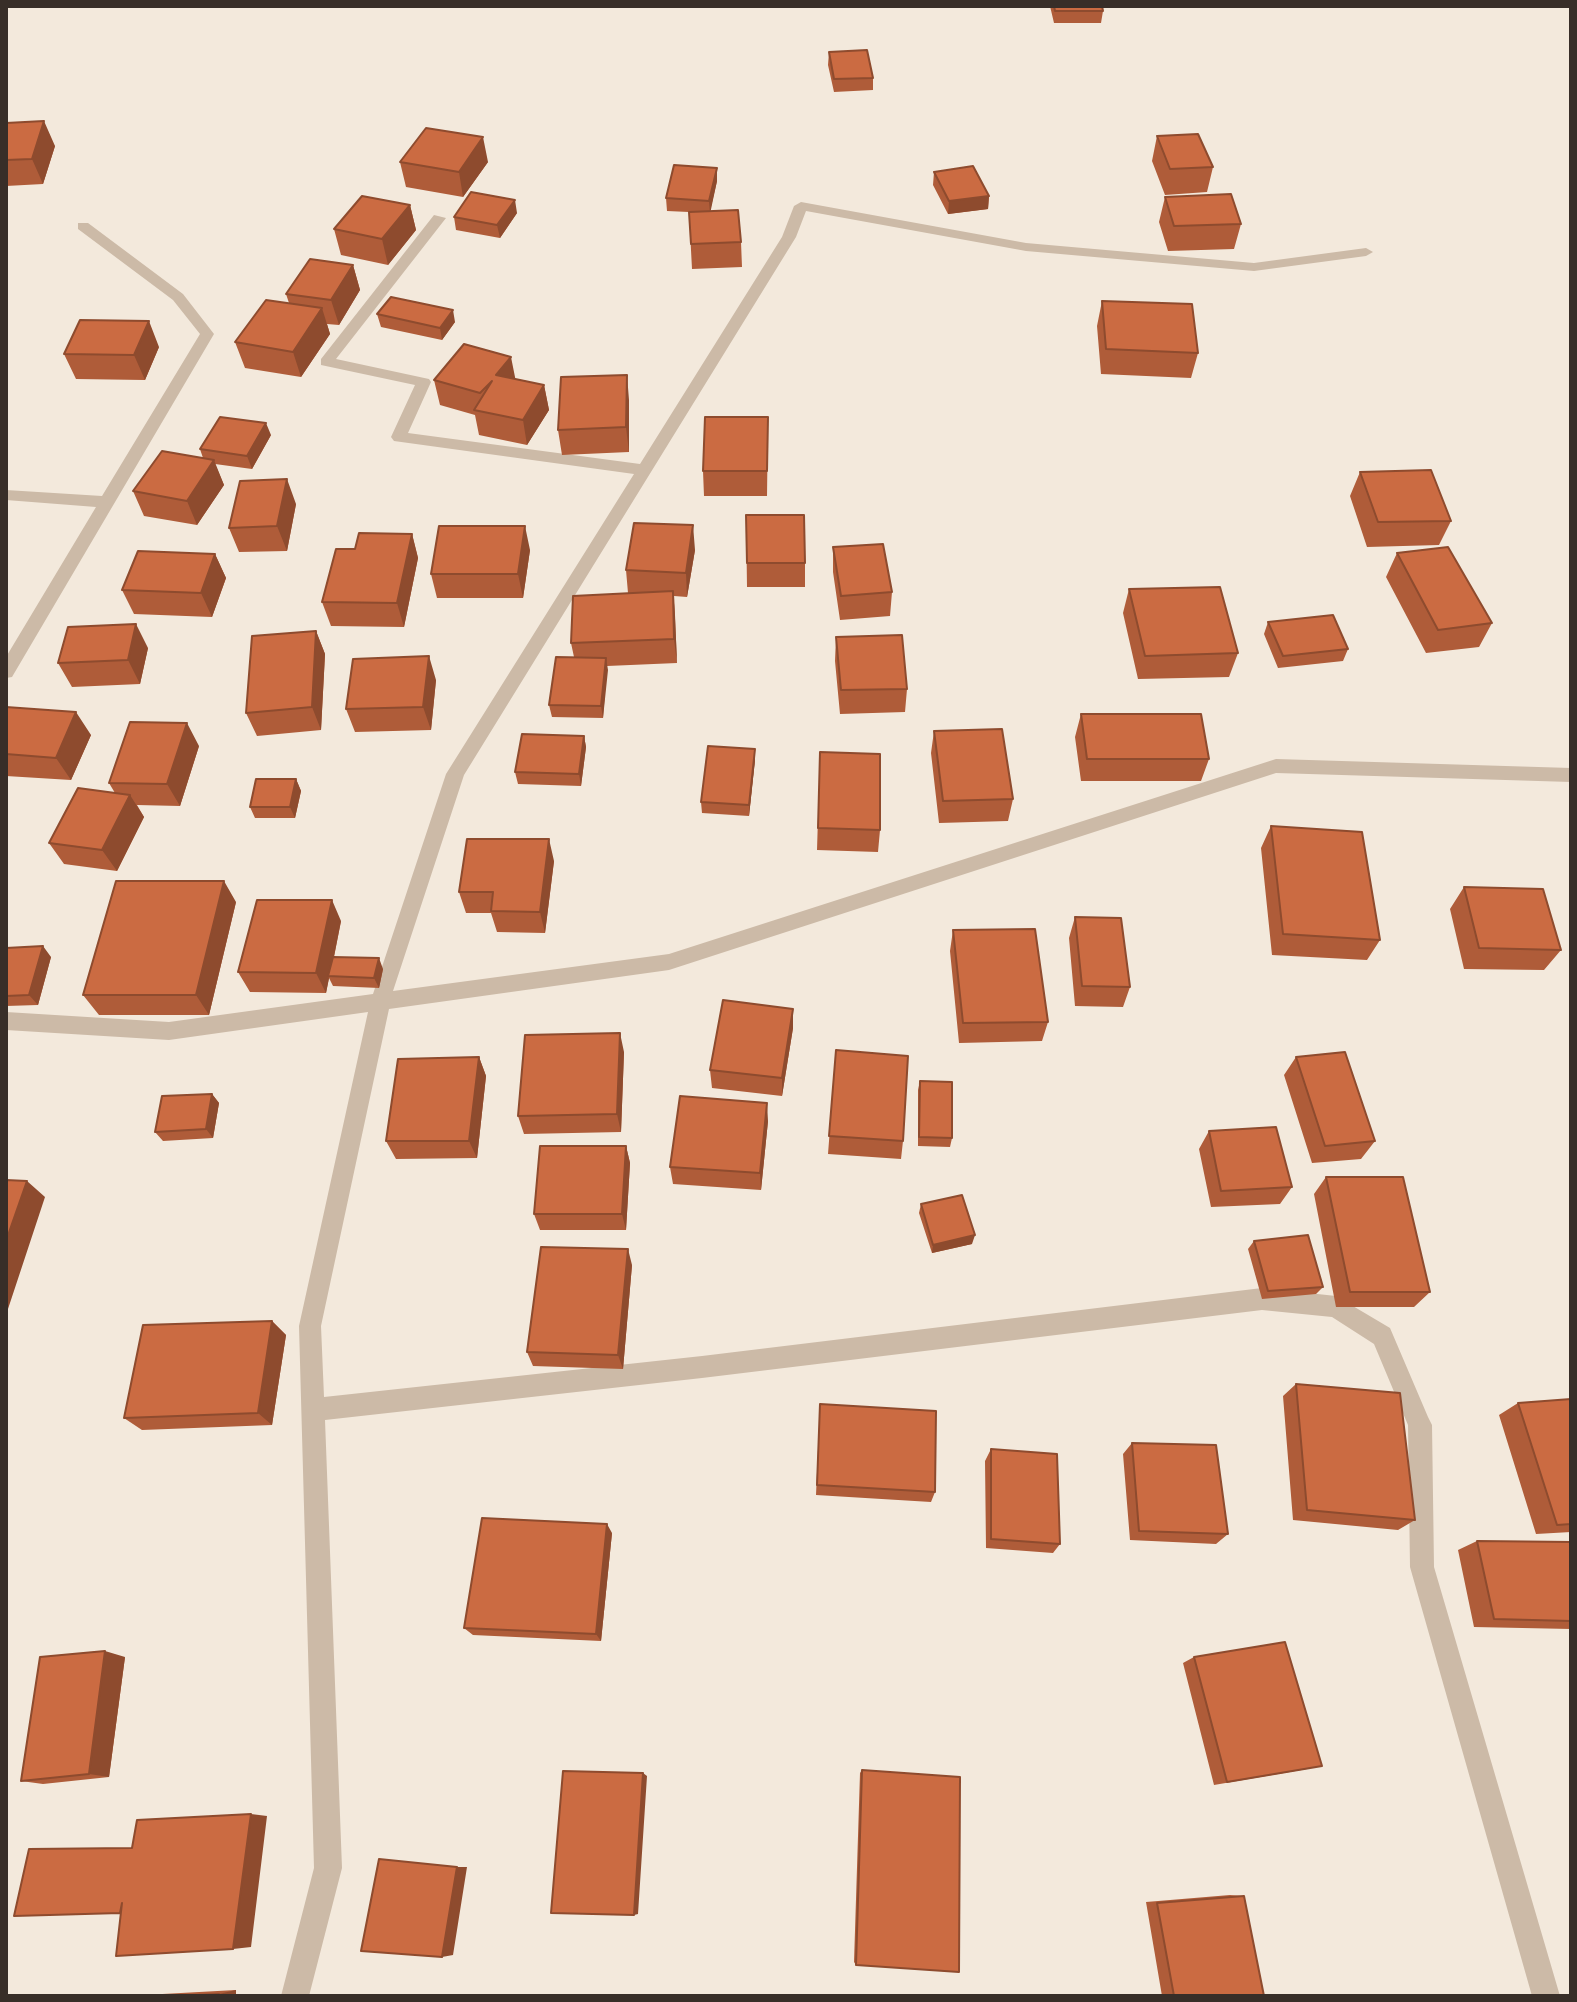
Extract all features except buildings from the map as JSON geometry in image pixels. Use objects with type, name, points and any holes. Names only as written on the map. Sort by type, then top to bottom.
[{"type":"street","points":[[295,1996],[328,1868],[310,1326],[381,999],[455,774],[789,237],[801,206],[1026,247],[1254,267],[1366,252]]},
{"type":"street","points":[[439,218],[326,362],[424,382],[399,437],[645,470]]},
{"type":"street","points":[[6,672],[207,334],[178,297],[83,226]]},
{"type":"street","points":[[6,495],[107,502]]},
{"type":"street","points":[[6,1021],[169,1031],[381,999],[669,962],[1276,766],[1571,775]]},
{"type":"street","points":[[313,1410],[1262,1299],[1336,1307],[1382,1336],[1420,1425],[1422,1567],[1546,1996]]}]
